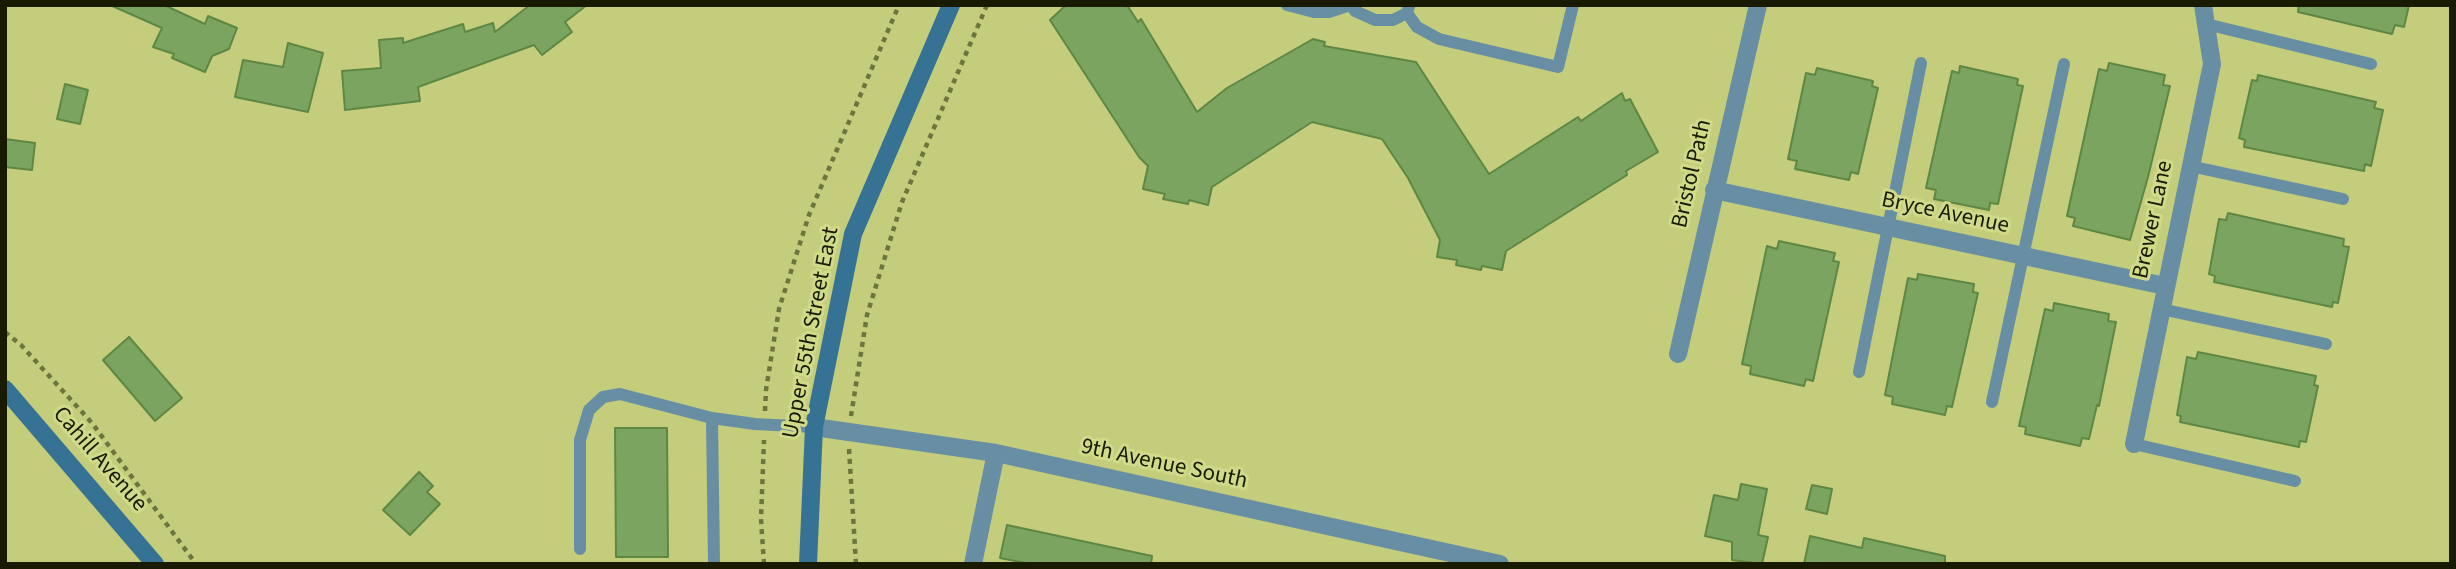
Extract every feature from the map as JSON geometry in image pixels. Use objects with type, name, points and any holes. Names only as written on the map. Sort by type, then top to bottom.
[{"type":"street","name":"Upper 55th Street East","points":[[808,564],[814,427],[853,234],[951,5]]},
{"type":"street","name":"Bristol Path","points":[[1678,354],[1758,5]]},
{"type":"street","name":"Brewer Lane","points":[[2134,444],[2212,64],[2203,5]]},
{"type":"street","name":"Bryce Avenue","points":[[1714,190],[2165,286]]},
{"type":"street","name":"Cahill Avenue","points":[[5,389],[155,564]]},
{"type":"street","name":"9th Avenue South","points":[[814,427],[996,453],[1500,564]]},
{"type":"street","points":[[973,564],[996,453]]},
{"type":"lane","points":[[1287,5],[1314,12],[1329,12],[1351,5],[1355,11],[1375,20],[1393,20],[1408,9],[1416,27],[1439,38],[1558,67],[1573,5]]},
{"type":"lane","points":[[2206,24],[2371,64]]},
{"type":"lane","points":[[1859,372],[1921,63]]},
{"type":"lane","points":[[1992,402],[2064,64]]},
{"type":"lane","points":[[2190,166],[2343,199]]},
{"type":"lane","points":[[2161,309],[2326,344]]},
{"type":"lane","points":[[580,550],[580,440],[589,410],[603,397],[620,394],[712,418],[814,427]]},
{"type":"lane","points":[[712,418],[715,563]]},
{"type":"lane","points":[[2134,444],[2295,481]]},
{"type":"path","points":[[764,564],[761,519],[766,390],[779,309],[809,215],[899,5]]},
{"type":"path","points":[[856,564],[849,432],[867,314],[902,202],[988,5]]},
{"type":"path","points":[[5,332],[21,345],[92,423],[196,564]]},
{"type":"building","points":[[110,5],[164,5],[205,24],[208,16],[237,28],[229,49],[212,56],[205,72],[172,58],[174,54],[153,47],[162,28]]},
{"type":"building","points":[[530,5],[587,5],[565,22],[572,32],[542,55],[534,45],[418,87],[420,101],[345,110],[342,71],[381,68],[379,40],[403,38],[403,43],[463,24],[465,32],[493,23],[495,32]]},
{"type":"building","points":[[1066,5],[1127,5],[1138,22],[1141,19],[1197,112],[1227,88],[1313,39],[1325,42],[1324,46],[1416,62],[1489,174],[1578,117],[1581,121],[1622,93],[1625,101],[1630,99],[1658,152],[1626,171],[1627,175],[1506,251],[1502,270],[1482,266],[1481,270],[1456,265],[1457,260],[1437,257],[1440,240],[1408,178],[1382,139],[1312,122],[1212,187],[1208,205],[1189,200],[1188,204],[1163,199],[1165,194],[1143,189],[1148,166],[1139,157],[1050,20]]},
{"type":"building","points":[[2299,5],[2409,5],[2404,27],[2395,25],[2392,34],[2298,12]]},
{"type":"building","points":[[288,43],[323,53],[308,112],[235,97],[243,60],[283,67]]},
{"type":"building","points":[[2109,63],[2165,75],[2163,85],[2170,86],[2130,240],[2073,226],[2075,218],[2067,216],[2099,69],[2107,71]]},
{"type":"building","points":[[1960,66],[2018,79],[2017,85],[2023,86],[1998,204],[1990,203],[1989,210],[1934,199],[1936,190],[1926,188],[1952,71],[1959,73]]},
{"type":"building","points":[[1817,68],[1873,81],[1872,86],[1878,88],[1858,174],[1851,172],[1849,180],[1795,169],[1797,161],[1788,159],[1806,73],[1815,75]]},
{"type":"building","points":[[2258,75],[2376,102],[2374,108],[2383,110],[2371,166],[2365,164],[2364,171],[2244,147],[2245,140],[2239,138],[2252,80],[2257,81]]},
{"type":"building","points":[[65,84],[88,90],[80,124],[57,119]]},
{"type":"building","points":[[5,139],[35,143],[32,170],[5,167]]},
{"type":"building","points":[[2228,213],[2344,239],[2343,246],[2349,247],[2338,303],[2333,302],[2332,307],[2214,282],[2215,276],[2209,274],[2219,219],[2226,220]]},
{"type":"building","points":[[1779,241],[1835,253],[1833,261],[1839,262],[1813,381],[1806,379],[1804,386],[1750,374],[1751,366],[1742,364],[1767,246],[1777,249]]},
{"type":"building","points":[[1918,274],[1974,284],[1973,292],[1978,293],[1952,407],[1947,406],[1945,415],[1892,404],[1893,397],[1885,395],[1908,278],[1917,280]]},
{"type":"building","points":[[2054,303],[2109,314],[2108,321],[2116,322],[2099,406],[2097,405],[2089,439],[2082,438],[2080,446],[2025,434],[2026,427],[2019,426],[2045,309],[2053,311]]},
{"type":"building","points":[[129,337],[182,398],[155,421],[103,360]]},
{"type":"building","points":[[2198,352],[2316,376],[2314,385],[2318,386],[2306,442],[2300,441],[2299,447],[2180,422],[2181,416],[2177,415],[2187,357],[2196,359]]},
{"type":"building","points":[[615,428],[667,428],[668,557],[616,557]]},
{"type":"building","points":[[419,472],[433,486],[427,492],[440,504],[410,535],[383,510]]},
{"type":"building","points":[[1741,484],[1767,489],[1758,535],[1768,537],[1762,564],[1732,560],[1732,542],[1705,536],[1714,495],[1738,500]]},
{"type":"building","points":[[1812,485],[1832,489],[1827,514],[1806,509]]},
{"type":"building","points":[[1007,525],[1152,556],[1151,564],[1030,564],[1000,558]]},
{"type":"building","points":[[1810,536],[1862,548],[1864,538],[1945,556],[1945,564],[1804,564]]}]
